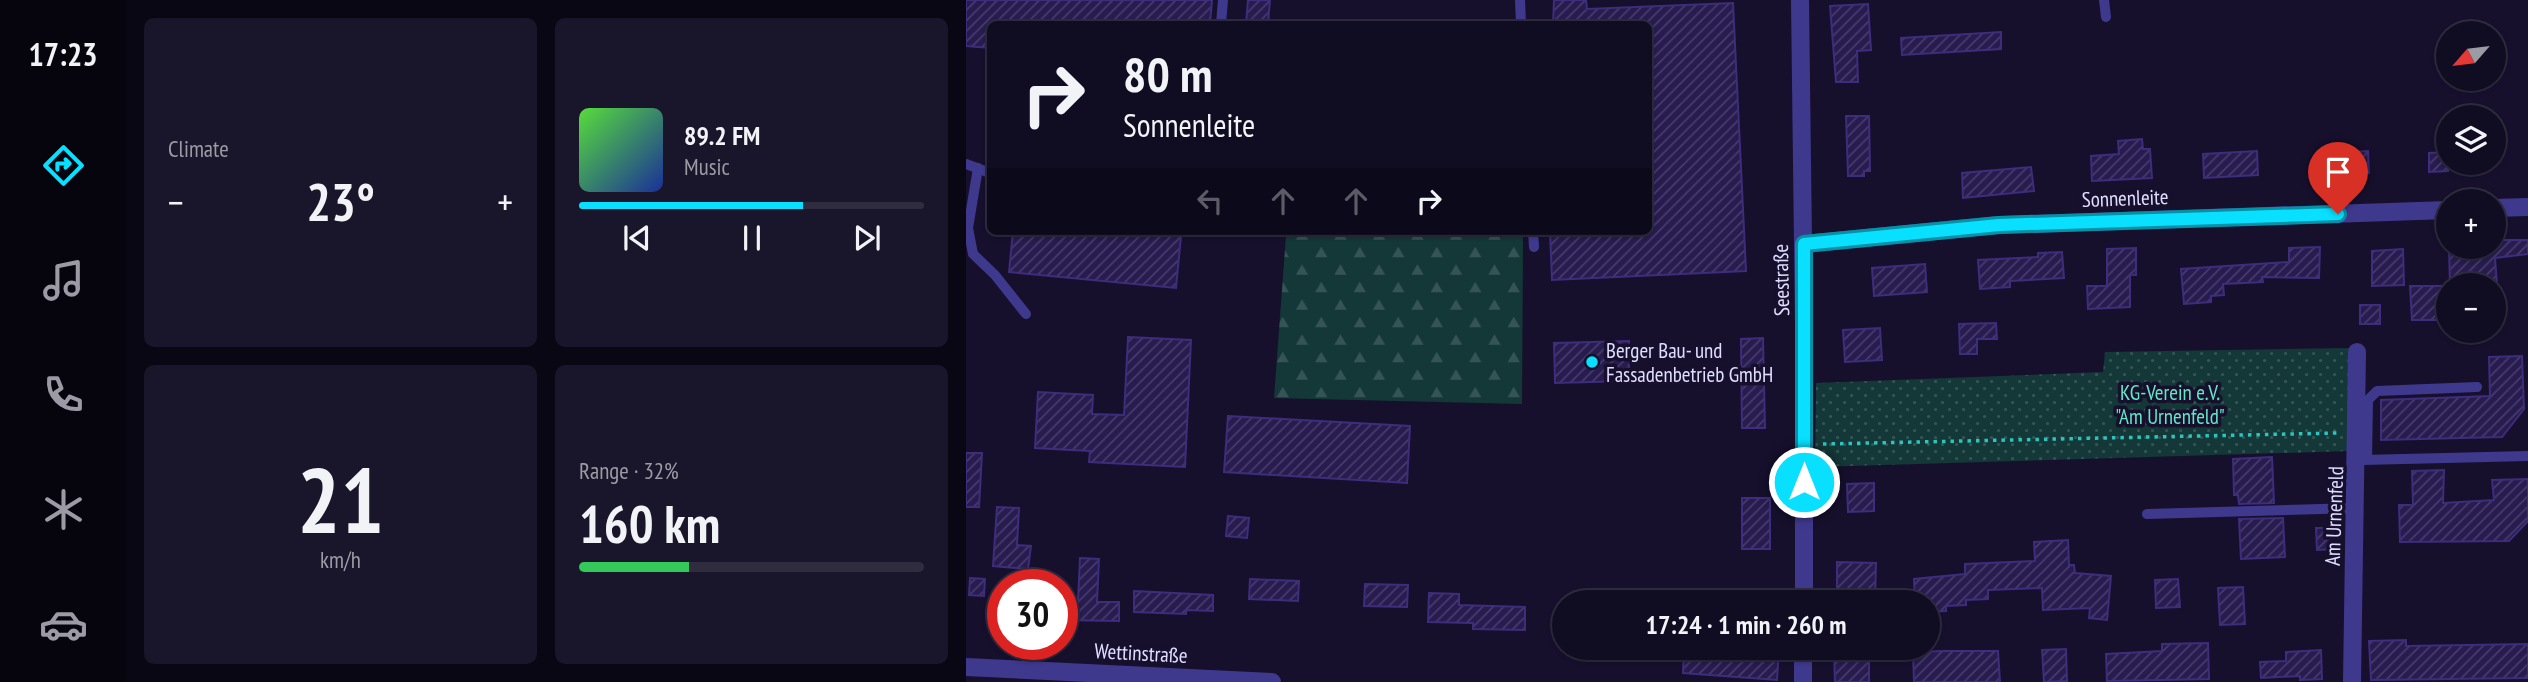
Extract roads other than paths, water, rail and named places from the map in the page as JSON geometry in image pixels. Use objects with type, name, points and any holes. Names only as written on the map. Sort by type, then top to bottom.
[{"type":"street","name":"Seestraße","points":[[1800,0],[1804,244],[1804,590]]},
{"type":"street","points":[[2506,208],[2528,207]]},
{"type":"street","name":"Sonnenleite","points":[[1804,244],[1999,225],[2436,209]]},
{"type":"street","name":"Am Urnenfeld","points":[[2352,682],[2357,508],[2362,460],[2357,352]]},
{"type":"street","points":[[1803,660],[1803,682]]},
{"type":"street","name":"Wettinstraße","points":[[966,667],[1272,682]]},
{"type":"lane","points":[[1222,21],[1223,0]]},
{"type":"lane","points":[[1520,0],[1521,21]]},
{"type":"lane","points":[[2104,0],[2106,17]]},
{"type":"lane","points":[[966,164],[987,172]]},
{"type":"lane","points":[[978,168],[968,228],[973,254],[995,275],[1026,314]]},
{"type":"lane","points":[[1533,235],[1534,247]]},
{"type":"lane","points":[[2477,387],[2377,391],[2368,400],[2362,460],[2528,456]]},
{"type":"lane","points":[[2147,514],[2357,508]]},
{"type":"place","name":"Berger Bau- und Fassadenbetrieb GmbH","points":[[1592,362]]},
{"type":"park label","name":"KG-Verein e.V. \"Am Urnenfeld\"","points":[[2170,404]]}]
